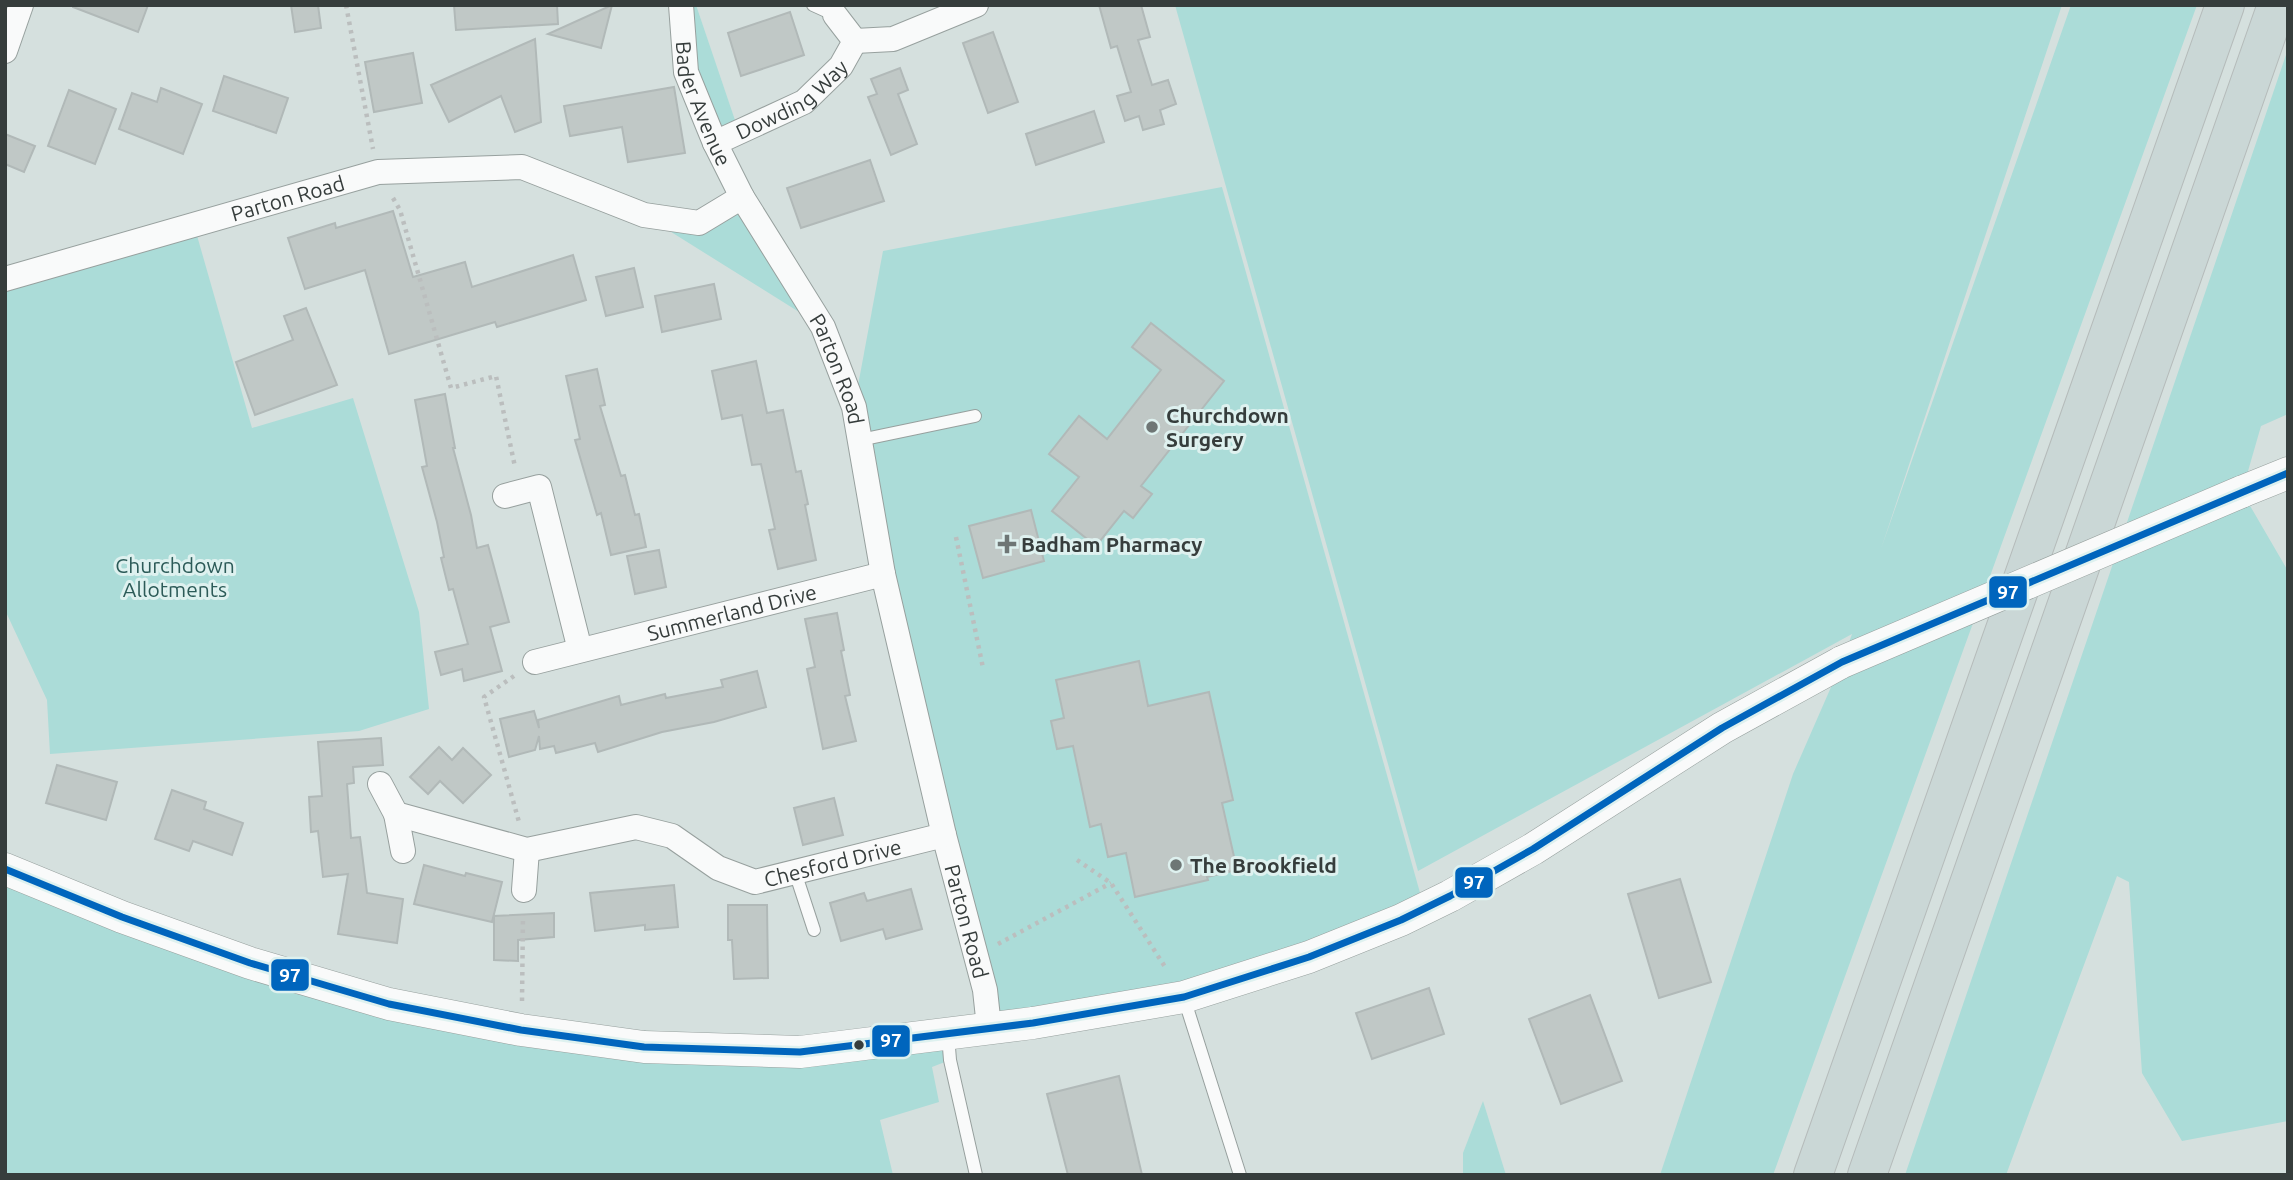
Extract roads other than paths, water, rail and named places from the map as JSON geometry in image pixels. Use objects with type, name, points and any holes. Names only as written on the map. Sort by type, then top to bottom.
[{"type":"highway","points":[[1813,1175],[2225,5]]},
{"type":"highway","points":[[1867,1175],[2277,5]]},
{"type":"street","points":[[5,51],[21,5]]},
{"type":"street","name":"Bader Avenue","points":[[681,5],[686,72],[715,143],[743,197]]},
{"type":"street","name":"Dowding Way","points":[[824,10],[855,41],[893,39],[976,5]]},
{"type":"street","name":"Dowding Way","points":[[715,143],[804,102],[841,66],[855,41]]},
{"type":"street","name":"Parton Road","points":[[5,279],[377,172],[522,167],[644,215],[699,223],[743,197],[823,327],[854,407],[883,574],[944,835],[985,990],[989,1027]]},
{"type":"street","points":[[5,869],[122,917],[250,963],[389,1004],[521,1030],[644,1046],[800,1052],[1033,1023],[1184,998],[1309,957],[1401,920],[1533,849],[1722,728],[1842,662],[2288,473]]},
{"type":"street","points":[[512,494],[538,487],[580,650]]},
{"type":"street","name":"Summerland Drive","points":[[534,662],[883,574]]},
{"type":"street","points":[[380,784],[396,814],[403,851]]},
{"type":"street","name":"Chesford Drive","points":[[396,814],[527,850],[636,827],[672,836],[718,868],[755,882],[944,835]]},
{"type":"street","points":[[524,890],[527,850]]},
{"type":"lane","points":[[860,440],[975,416]]},
{"type":"lane","points":[[794,872],[814,930]]},
{"type":"lane","points":[[1184,998],[1240,1175]]},
{"type":"lane","points":[[948,1034],[950,1060],[976,1175]]},
{"type":"place","name":"Churchdown Surgery","points":[[1152,427]]},
{"type":"place","name":"Badham Pharmacy","points":[[1007,544]]},
{"type":"place","name":"The Brookfield","points":[[1176,865]]},
{"type":"park label","name":"Churchdown Allotments","points":[[175,577]]}]
